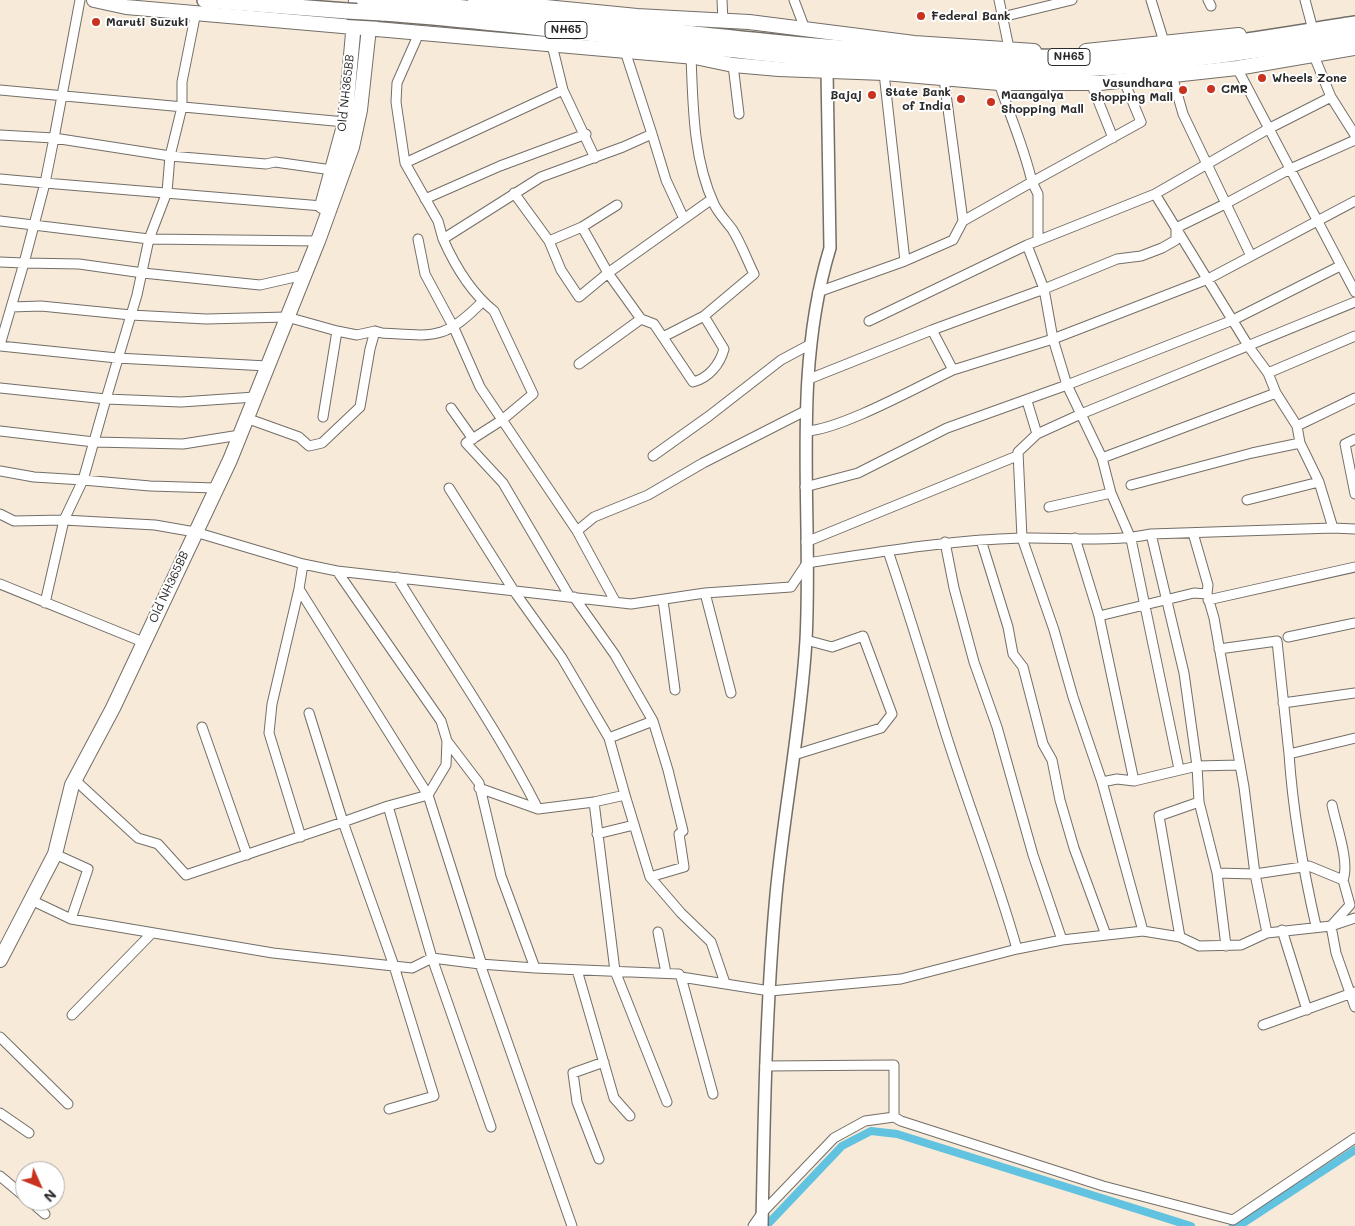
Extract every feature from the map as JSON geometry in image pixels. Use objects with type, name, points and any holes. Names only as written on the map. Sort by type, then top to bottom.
[{"type":"highway","name":"NH65","points":[[364,0],[380,5]]},
{"type":"highway","name":"NH65","points":[[200,6],[380,5],[550,29],[748,53],[952,67],[1028,70],[1165,63],[1355,36]]},
{"type":"highway","points":[[369,28],[380,5]]},
{"type":"highway","name":"NH65","points":[[780,56],[876,51],[983,57],[1079,57],[1151,53],[1355,24]]},
{"type":"main road","points":[[94,0],[126,7],[200,6],[352,28],[420,31],[552,45],[691,56],[733,65],[748,53],[780,56],[827,71],[884,73],[999,82],[1091,83],[1124,81],[1171,74],[1237,68],[1355,48]]},
{"type":"main road","points":[[475,0],[563,4],[787,26],[914,43],[1045,52],[1081,51],[1271,32],[1355,18]]},
{"type":"main road","name":"Old NH365BB","points":[[0,960],[55,854],[74,780],[113,708],[240,435],[318,241],[332,170],[345,122],[352,28],[351,5]]},
{"type":"main road","name":"Old NH365BB","points":[[325,207],[340,184],[352,147],[362,93],[369,28]]},
{"type":"street","points":[[80,0],[45,183],[0,346],[117,358],[267,366]]},
{"type":"street","points":[[722,0],[723,21]]},
{"type":"street","points":[[794,0],[805,29]]},
{"type":"street","points":[[999,0],[1008,48]]},
{"type":"street","points":[[1002,17],[1072,0]]},
{"type":"street","points":[[1151,0],[1164,43]]},
{"type":"street","points":[[1305,0],[1312,26]]},
{"type":"street","points":[[45,603],[64,520],[83,480],[143,274],[149,239],[167,192],[170,156],[182,107],[182,82],[200,6]]},
{"type":"street","points":[[420,31],[397,83],[396,102],[405,163],[438,222],[455,266],[482,302],[494,311],[533,394],[502,420],[466,442],[503,483],[572,597],[615,655],[653,721],[668,770],[683,831],[679,834],[684,867],[650,877]]},
{"type":"street","points":[[552,45],[563,90],[586,134],[595,158]]},
{"type":"street","points":[[625,51],[666,180],[684,219]]},
{"type":"street","points":[[662,336],[704,316],[754,274],[733,231],[712,199],[698,153],[693,110],[691,56]]},
{"type":"street","points":[[1314,56],[1331,97],[1355,135]]},
{"type":"street","points":[[733,65],[739,114]]},
{"type":"street","points":[[1237,68],[1355,292]]},
{"type":"street","points":[[762,1226],[765,1066],[776,895],[794,755],[806,640],[805,487],[809,345],[818,292],[830,248],[827,71]]},
{"type":"street","points":[[884,73],[905,261]]},
{"type":"street","points":[[1171,74],[1183,114],[1250,254]]},
{"type":"street","points":[[944,79],[963,221]]},
{"type":"street","points":[[818,292],[905,261],[953,240],[963,221],[1141,122],[1124,81]]},
{"type":"street","points":[[999,82],[1012,123],[1025,150],[1032,182],[1038,194],[1038,240]]},
{"type":"street","points":[[1091,83],[1113,138]]},
{"type":"street","points":[[0,90],[345,122]]},
{"type":"street","points":[[405,163],[563,90]]},
{"type":"street","points":[[869,321],[1038,240],[1154,194],[1268,129],[1331,97]]},
{"type":"street","points":[[424,198],[500,166],[586,134]]},
{"type":"street","points":[[443,239],[541,177],[595,158],[652,134]]},
{"type":"street","points":[[0,135],[54,138],[170,156],[266,164],[275,162],[332,170]]},
{"type":"street","points":[[1176,228],[1290,169],[1355,140]]},
{"type":"street","points":[[0,180],[167,192],[325,207]]},
{"type":"street","points":[[514,193],[549,241],[561,270],[579,297],[608,273],[712,199]]},
{"type":"street","points":[[1154,194],[1249,347],[1268,373],[1276,393],[1297,426],[1300,442],[1319,482],[1333,528]]},
{"type":"street","points":[[806,431],[814,431],[848,419],[953,370],[1054,339],[1208,279],[1250,254],[1355,201]]},
{"type":"street","points":[[549,241],[582,227],[617,205]]},
{"type":"street","points":[[0,220],[34,226],[117,233],[149,239],[318,241]]},
{"type":"street","points":[[582,227],[608,273],[641,319],[654,324],[694,382],[702,380],[719,361],[724,349],[704,316]]},
{"type":"street","points":[[808,379],[932,330],[1044,289],[1117,259],[1141,256],[1162,248],[1176,240],[1176,228]]},
{"type":"street","points":[[418,239],[425,274],[454,328],[480,387],[577,531],[615,601]]},
{"type":"street","points":[[1027,245],[1044,289],[1054,339],[1067,385],[1102,458],[1111,492],[1131,539],[1143,606],[1179,769]]},
{"type":"street","points":[[0,262],[79,264],[143,274],[260,285],[304,275]]},
{"type":"street","points":[[805,487],[858,473],[947,428],[1027,401],[1233,320],[1340,266]]},
{"type":"street","points":[[11,307],[41,306],[131,315],[206,319],[287,317],[357,335],[375,331],[426,336],[454,328],[482,302]]},
{"type":"street","points":[[1143,930],[1102,782],[1073,697],[1054,630],[1022,538],[1017,456],[1020,447],[1038,434],[1081,414],[1249,347],[1355,302]]},
{"type":"street","points":[[579,364],[641,319]]},
{"type":"street","points":[[932,330],[953,370]]},
{"type":"street","points":[[323,417],[337,331]]},
{"type":"street","points":[[246,418],[299,437],[309,446],[322,443],[360,407],[375,331]]},
{"type":"street","points":[[1268,373],[1355,336]]},
{"type":"street","points":[[653,456],[709,416],[781,360],[809,345]]},
{"type":"street","points":[[0,388],[106,399],[181,402],[256,397]]},
{"type":"street","points":[[1102,458],[1276,393]]},
{"type":"street","points":[[1297,426],[1355,398]]},
{"type":"street","points":[[1027,401],[1038,434]]},
{"type":"street","points":[[451,408],[472,439]]},
{"type":"street","points":[[577,531],[594,517],[648,495],[703,463],[807,410]]},
{"type":"street","points":[[0,430],[94,442],[183,444],[240,435]]},
{"type":"street","points":[[1355,439],[1345,444],[1355,494]]},
{"type":"street","points":[[1131,486],[1300,442]]},
{"type":"street","points":[[806,542],[1017,456]]},
{"type":"street","points":[[0,471],[34,477],[150,486],[216,488]]},
{"type":"street","points":[[1247,500],[1319,482]]},
{"type":"street","points":[[448,488],[514,591],[562,658],[609,738],[650,877],[680,913],[711,942],[726,983]]},
{"type":"street","points":[[1049,508],[1111,492]]},
{"type":"street","points":[[0,514],[14,521],[64,520],[155,525],[195,532],[303,564],[337,571],[631,604],[705,593],[791,586],[806,563],[945,542],[1022,538],[1131,539],[1151,534],[1333,528],[1355,529]]},
{"type":"street","points":[[1193,533],[1208,585],[1207,597],[1220,649],[1255,874],[1267,933]]},
{"type":"street","points":[[1151,534],[1184,673],[1197,766],[1199,802],[1216,873],[1226,946]]},
{"type":"street","points":[[1075,538],[1099,616],[1134,782]]},
{"type":"street","points":[[981,540],[1008,627],[1014,654],[1023,667],[1043,744],[1052,760],[1060,800],[1074,848],[1106,935]]},
{"type":"street","points":[[945,542],[954,588],[974,662],[997,727],[1033,854],[1062,940]]},
{"type":"street","points":[[888,551],[925,661],[944,729],[1002,894],[1017,949]]},
{"type":"street","points":[[301,837],[269,733],[272,704],[303,564]]},
{"type":"street","points":[[1099,616],[1194,593],[1207,597],[1355,567]]},
{"type":"street","points":[[74,780],[138,838],[158,844],[186,875],[388,806],[428,795],[446,765],[447,741],[441,721],[337,571]]},
{"type":"street","points":[[396,577],[489,722],[538,809]]},
{"type":"street","points":[[0,584],[144,642]]},
{"type":"street","points":[[299,589],[428,795],[481,964],[572,1226]]},
{"type":"street","points":[[705,593],[731,693]]},
{"type":"street","points":[[663,600],[675,690]]},
{"type":"street","points":[[1288,637],[1355,623]]},
{"type":"street","points":[[794,755],[881,728],[892,714],[862,636],[832,647],[806,640]]},
{"type":"street","points":[[1220,649],[1277,640],[1291,783],[1303,867],[1316,926]]},
{"type":"street","points":[[1283,703],[1355,693]]},
{"type":"street","points":[[309,713],[343,822],[394,966],[434,1096],[389,1109]]},
{"type":"street","points":[[609,738],[653,721]]},
{"type":"street","points":[[202,727],[247,855]]},
{"type":"street","points":[[1289,754],[1355,738]]},
{"type":"street","points":[[447,741],[479,783],[501,876],[535,968]]},
{"type":"street","points":[[446,765],[462,761]]},
{"type":"street","points":[[1102,782],[1117,779],[1134,782],[1179,769],[1197,766],[1239,765]]},
{"type":"street","points":[[479,788],[538,809],[594,802],[625,795]]},
{"type":"street","points":[[594,802],[615,971],[667,1102]]},
{"type":"street","points":[[1180,937],[1159,816],[1199,802]]},
{"type":"street","points":[[1331,926],[1352,907],[1343,880],[1346,873],[1332,805]]},
{"type":"street","points":[[388,806],[432,958],[491,1127]]},
{"type":"street","points":[[597,834],[634,825]]},
{"type":"street","points":[[55,854],[88,869],[71,919]]},
{"type":"street","points":[[1216,873],[1255,874],[1309,866],[1343,880]]},
{"type":"street","points":[[31,900],[71,919],[273,954],[412,968],[432,958],[535,968],[680,974],[681,976],[770,991],[901,979],[1017,949],[1062,940],[1143,930],[1180,937],[1198,946],[1241,945],[1267,933],[1316,926],[1331,926],[1355,918]]},
{"type":"street","points":[[1331,926],[1336,953],[1352,993],[1355,1007]]},
{"type":"street","points":[[1282,930],[1307,1010]]},
{"type":"street","points":[[658,932],[666,973]]},
{"type":"street","points":[[72,1015],[152,933]]},
{"type":"street","points":[[577,970],[614,1098],[630,1116]]},
{"type":"street","points":[[681,976],[713,1094]]},
{"type":"street","points":[[1263,1025],[1352,993]]},
{"type":"street","points":[[0,1037],[68,1104]]},
{"type":"street","points":[[598,1159],[578,1102],[573,1072],[604,1062]]},
{"type":"street","points":[[765,1066],[894,1065],[894,1116],[901,1122],[1102,1186],[1233,1220],[1355,1138]]},
{"type":"street","points":[[0,1113],[28,1133]]},
{"type":"street","points":[[753,1226],[762,1213],[834,1138],[865,1121],[894,1116]]},
{"type":"street","points":[[0,1176],[15,1189]]},
{"type":"street","points":[[42,1211],[45,1214]]},
{"type":"waterway","points":[[766,1226],[842,1146],[871,1131],[897,1134],[1191,1226]]},
{"type":"waterway","points":[[1233,1226],[1245,1222],[1355,1150]]},
{"type":"place","name":"Federal Bank","points":[[921,16]]},
{"type":"place","name":"Maruti Suzuki","points":[[96,22]]},
{"type":"place","name":"Wheels Zone","points":[[1262,78]]},
{"type":"place","name":"CMR","points":[[1211,89]]},
{"type":"place","name":"Vasundhara Shopping Mall","points":[[1183,90]]},
{"type":"place","name":"Bajaj","points":[[872,95]]},
{"type":"place","name":"State Bank of India","points":[[961,99]]},
{"type":"place","name":"Maangalya Shopping Mall","points":[[991,102]]}]
